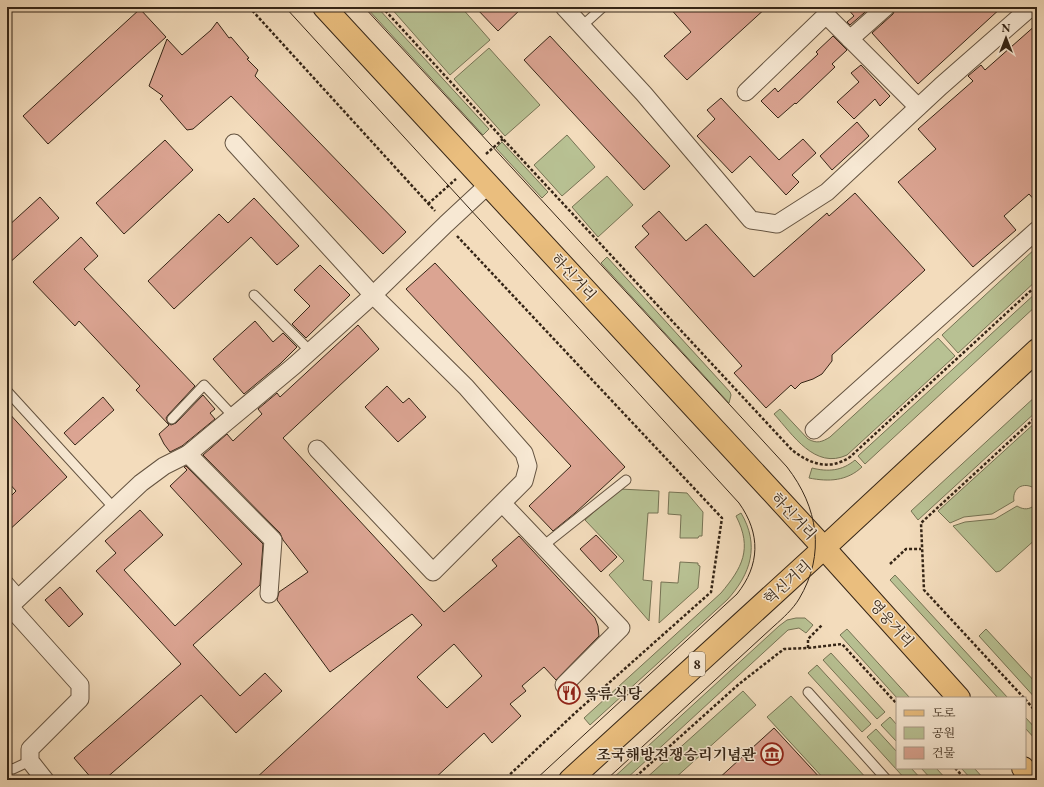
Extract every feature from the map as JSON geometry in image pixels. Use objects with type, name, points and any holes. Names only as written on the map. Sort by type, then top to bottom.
[{"type":"main road","name":"하신거리","points":[[324,7],[824,548]]},
{"type":"main road","name":"혁신거리","points":[[570,780],[824,548],[1037,350]]},
{"type":"main road","name":"영웅거리","points":[[824,548],[958,697]]},
{"type":"main road","points":[[1024,769],[1033,780]]},
{"type":"street","points":[[564,7],[644,94],[751,220],[777,224],[827,192],[941,86],[1031,7]]},
{"type":"street","points":[[850,39],[886,7]]},
{"type":"street","points":[[746,92],[826,15],[918,107]]},
{"type":"street","points":[[234,143],[373,295],[466,388],[524,453],[528,466],[524,481],[503,504],[434,572],[317,449]]},
{"type":"street","points":[[45,780],[30,761],[30,749],[80,700],[80,685],[13,604],[141,483],[164,466],[188,454],[310,351],[373,295],[488,185]]},
{"type":"street","points":[[814,430],[1037,230]]},
{"type":"street","points":[[188,454],[273,540],[269,594]]},
{"type":"street","points":[[503,504],[621,628],[564,684]]},
{"type":"lane","points":[[582,26],[603,7]]},
{"type":"lane","points":[[254,295],[310,351]]},
{"type":"lane","points":[[172,419],[204,385],[233,416]]},
{"type":"lane","points":[[7,391],[114,508]]},
{"type":"lane","points":[[544,546],[626,480]]},
{"type":"lane","points":[[7,580],[13,604]]},
{"type":"lane","points":[[808,692],[887,780]]},
{"type":"lane","points":[[7,767],[13,769],[30,761]]},
{"type":"path","points":[[249,7],[446,224],[722,518],[711,592],[574,714],[504,780]]},
{"type":"path","points":[[382,7],[792,450],[812,463],[834,465],[843,462],[850,457],[1037,285]]},
{"type":"path","points":[[1022,697],[924,590],[921,523],[1037,416]]},
{"type":"path","points":[[890,564],[906,549],[921,549]]},
{"type":"path","points":[[808,648],[809,637],[822,625]]},
{"type":"path","points":[[632,780],[739,684],[784,649],[842,644],[896,703]]},
{"type":"path","points":[[1026,701],[1037,712]]},
{"type":"path","points":[[956,769],[966,780]]},
{"type":"green space","points":[[366,7],[377,7],[489,129],[483,135]]},
{"type":"green space","points":[[390,7],[461,7],[490,40],[450,75]]},
{"type":"green space","points":[[489,48],[540,105],[505,136],[454,79]]},
{"type":"green space","points":[[567,135],[595,167],[562,196],[534,165]]},
{"type":"green space","points":[[502,142],[548,192],[542,198],[496,148]]},
{"type":"green space","points":[[607,176],[633,205],[598,237],[572,207]]},
{"type":"green space","points":[[1037,247],[1037,280],[958,353],[942,335]]},
{"type":"green space","points":[[607,257],[730,392],[731,395],[729,403],[601,263]]},
{"type":"green space","points":[[1037,292],[1037,305],[865,464],[858,456]]},
{"type":"green space","points":[[938,338],[955,356],[847,455],[835,458],[825,458],[815,454],[797,440],[774,414],[780,409],[808,439],[817,442],[824,440],[830,437]]},
{"type":"green space","points":[[1037,395],[1037,411],[918,520],[911,511]]},
{"type":"green space","points":[[1037,421],[1037,483],[1032,487],[1021,486],[1018,488],[1014,493],[1014,501],[992,514],[964,517],[950,523],[938,511]]},
{"type":"green space","points":[[855,460],[862,467],[844,478],[824,480],[809,478],[812,468],[835,470],[850,464]]},
{"type":"green space","points":[[620,489],[659,491],[658,513],[648,513],[643,580],[652,581],[649,621],[609,575],[624,561],[585,520]]},
{"type":"green space","points":[[669,492],[687,493],[703,512],[702,536],[699,536],[698,538],[680,538],[681,515],[668,514]]},
{"type":"green space","points":[[1017,506],[1024,509],[1032,507],[1037,513],[1037,538],[1000,571],[996,572],[953,526],[965,522],[995,519]]},
{"type":"green space","points":[[741,513],[747,525],[751,548],[747,569],[735,590],[727,600],[590,725],[584,718],[721,593],[735,575],[743,558],[744,548],[744,538],[736,516]]},
{"type":"green space","points":[[680,562],[698,563],[700,566],[698,588],[659,623],[661,582],[678,583]]},
{"type":"green space","points":[[895,575],[1007,697],[997,697],[890,580]]},
{"type":"green space","points":[[805,618],[813,625],[806,633],[799,628],[788,630],[625,780],[611,780],[779,626],[787,620]]},
{"type":"green space","points":[[847,629],[909,697],[896,697],[840,635]]},
{"type":"green space","points":[[986,629],[1037,684],[1037,700],[979,636]]},
{"type":"green space","points":[[831,653],[885,712],[877,719],[823,660]]},
{"type":"green space","points":[[817,665],[871,724],[862,732],[808,673]]},
{"type":"green space","points":[[743,691],[756,705],[673,780],[644,780]]},
{"type":"green space","points":[[791,696],[868,780],[825,780],[767,717]]},
{"type":"green space","points":[[890,717],[896,724],[896,741],[881,725]]},
{"type":"green space","points":[[1026,718],[1037,730],[1037,741],[1026,729]]},
{"type":"green space","points":[[876,729],[896,751],[896,769],[867,737]]},
{"type":"green space","points":[[896,769],[912,769],[922,780],[906,780]]},
{"type":"green space","points":[[922,769],[937,769],[947,780],[932,780]]},
{"type":"green space","points":[[962,769],[975,769],[985,780],[972,780]]},
{"type":"building","points":[[475,7],[523,7],[498,31]]},
{"type":"building","points":[[669,7],[767,7],[687,80],[664,56],[691,32]]},
{"type":"building","points":[[846,7],[871,7],[850,25],[847,22],[854,16]]},
{"type":"building","points":[[896,7],[1002,7],[918,84],[872,33],[893,14]]},
{"type":"building","points":[[140,9],[166,37],[48,144],[23,116]]},
{"type":"building","points":[[217,22],[229,38],[231,37],[249,58],[247,59],[258,70],[255,76],[406,232],[383,254],[231,96],[193,129],[187,130],[160,99],[163,96],[149,86],[167,39],[182,55],[211,30]]},
{"type":"building","points":[[1037,24],[1037,203],[1029,194],[1004,216],[1016,230],[973,267],[898,182],[936,149],[918,129],[973,81],[968,76],[981,65],[985,70]]},
{"type":"building","points":[[550,36],[670,166],[644,190],[524,60]]},
{"type":"building","points":[[833,36],[847,50],[832,64],[835,67],[796,104],[795,103],[778,118],[761,101],[775,88],[778,92],[818,54],[816,52]]},
{"type":"building","points":[[861,65],[890,96],[880,106],[875,99],[854,119],[837,102],[859,82],[851,73]]},
{"type":"building","points":[[721,98],[779,160],[803,139],[816,153],[792,175],[799,182],[786,195],[750,156],[732,173],[697,136],[715,119],[707,110]]},
{"type":"building","points":[[857,122],[869,136],[832,170],[820,156]]},
{"type":"building","points":[[165,140],[193,170],[124,234],[96,203]]},
{"type":"building","points":[[855,193],[925,270],[832,355],[832,361],[822,374],[801,383],[795,389],[791,385],[766,408],[734,373],[742,366],[635,247],[649,234],[642,226],[659,211],[686,241],[706,224],[754,277],[827,213],[829,216]]},
{"type":"building","points":[[40,197],[59,218],[7,265],[7,227]]},
{"type":"building","points":[[254,198],[299,246],[277,265],[251,237],[174,309],[148,281],[219,214],[228,223]]},
{"type":"building","points":[[81,237],[98,256],[84,269],[195,386],[168,415],[166,418],[168,423],[171,425],[176,423],[203,395],[215,409],[210,413],[215,419],[182,446],[170,452],[159,434],[169,425],[136,390],[140,386],[79,321],[75,326],[33,282]]},
{"type":"building","points":[[435,263],[625,467],[553,531],[529,506],[571,466],[406,289]]},
{"type":"building","points":[[320,265],[350,295],[306,338],[292,324],[310,306],[294,290]]},
{"type":"building","points":[[255,321],[273,342],[283,333],[297,347],[280,364],[244,394],[213,359]]},
{"type":"building","points":[[358,325],[379,349],[283,438],[444,612],[497,566],[492,560],[519,536],[595,618],[599,636],[556,680],[544,667],[522,686],[526,691],[510,704],[521,716],[492,743],[484,733],[433,780],[254,780],[422,625],[412,614],[330,672],[277,600],[279,592],[308,572],[283,540],[280,533],[203,455],[227,434],[233,441],[262,414],[258,409],[277,393],[280,397]],"holes":[[[454,644],[482,676],[447,708],[417,677]]]},
{"type":"building","points":[[387,386],[403,403],[409,398],[426,417],[398,442],[365,407]]},
{"type":"building","points":[[103,397],[114,410],[75,445],[64,433]]},
{"type":"building","points":[[7,411],[67,477],[7,532],[7,500],[16,491],[7,481]]},
{"type":"building","points":[[186,466],[263,544],[260,585],[193,645],[240,696],[265,673],[282,691],[236,733],[201,695],[104,780],[93,780],[74,758],[181,664],[96,571],[116,553],[105,541],[140,510],[163,535],[124,570],[175,626],[242,564],[170,486],[187,470],[184,467]]},
{"type":"building","points":[[596,535],[617,557],[601,572],[580,549]]},
{"type":"building","points":[[60,587],[83,614],[69,627],[45,600]]},
{"type":"building","name":"조국해방전쟁승리기념관","points":[[774,728],[822,780],[717,780]]},
{"type":"tram line","points":[[285,7],[739,503],[751,526],[755,549],[754,561],[745,583],[737,594],[535,780]]},
{"type":"tram line","points":[[364,7],[787,467],[798,482],[812,514],[815,531],[813,565],[808,582],[794,606],[781,620],[606,780]]},
{"type":"place","name":"옥류식당","points":[[569,693]]},
{"type":"place","name":"조국해방전쟁승리기념관","points":[[772,754]]}]
